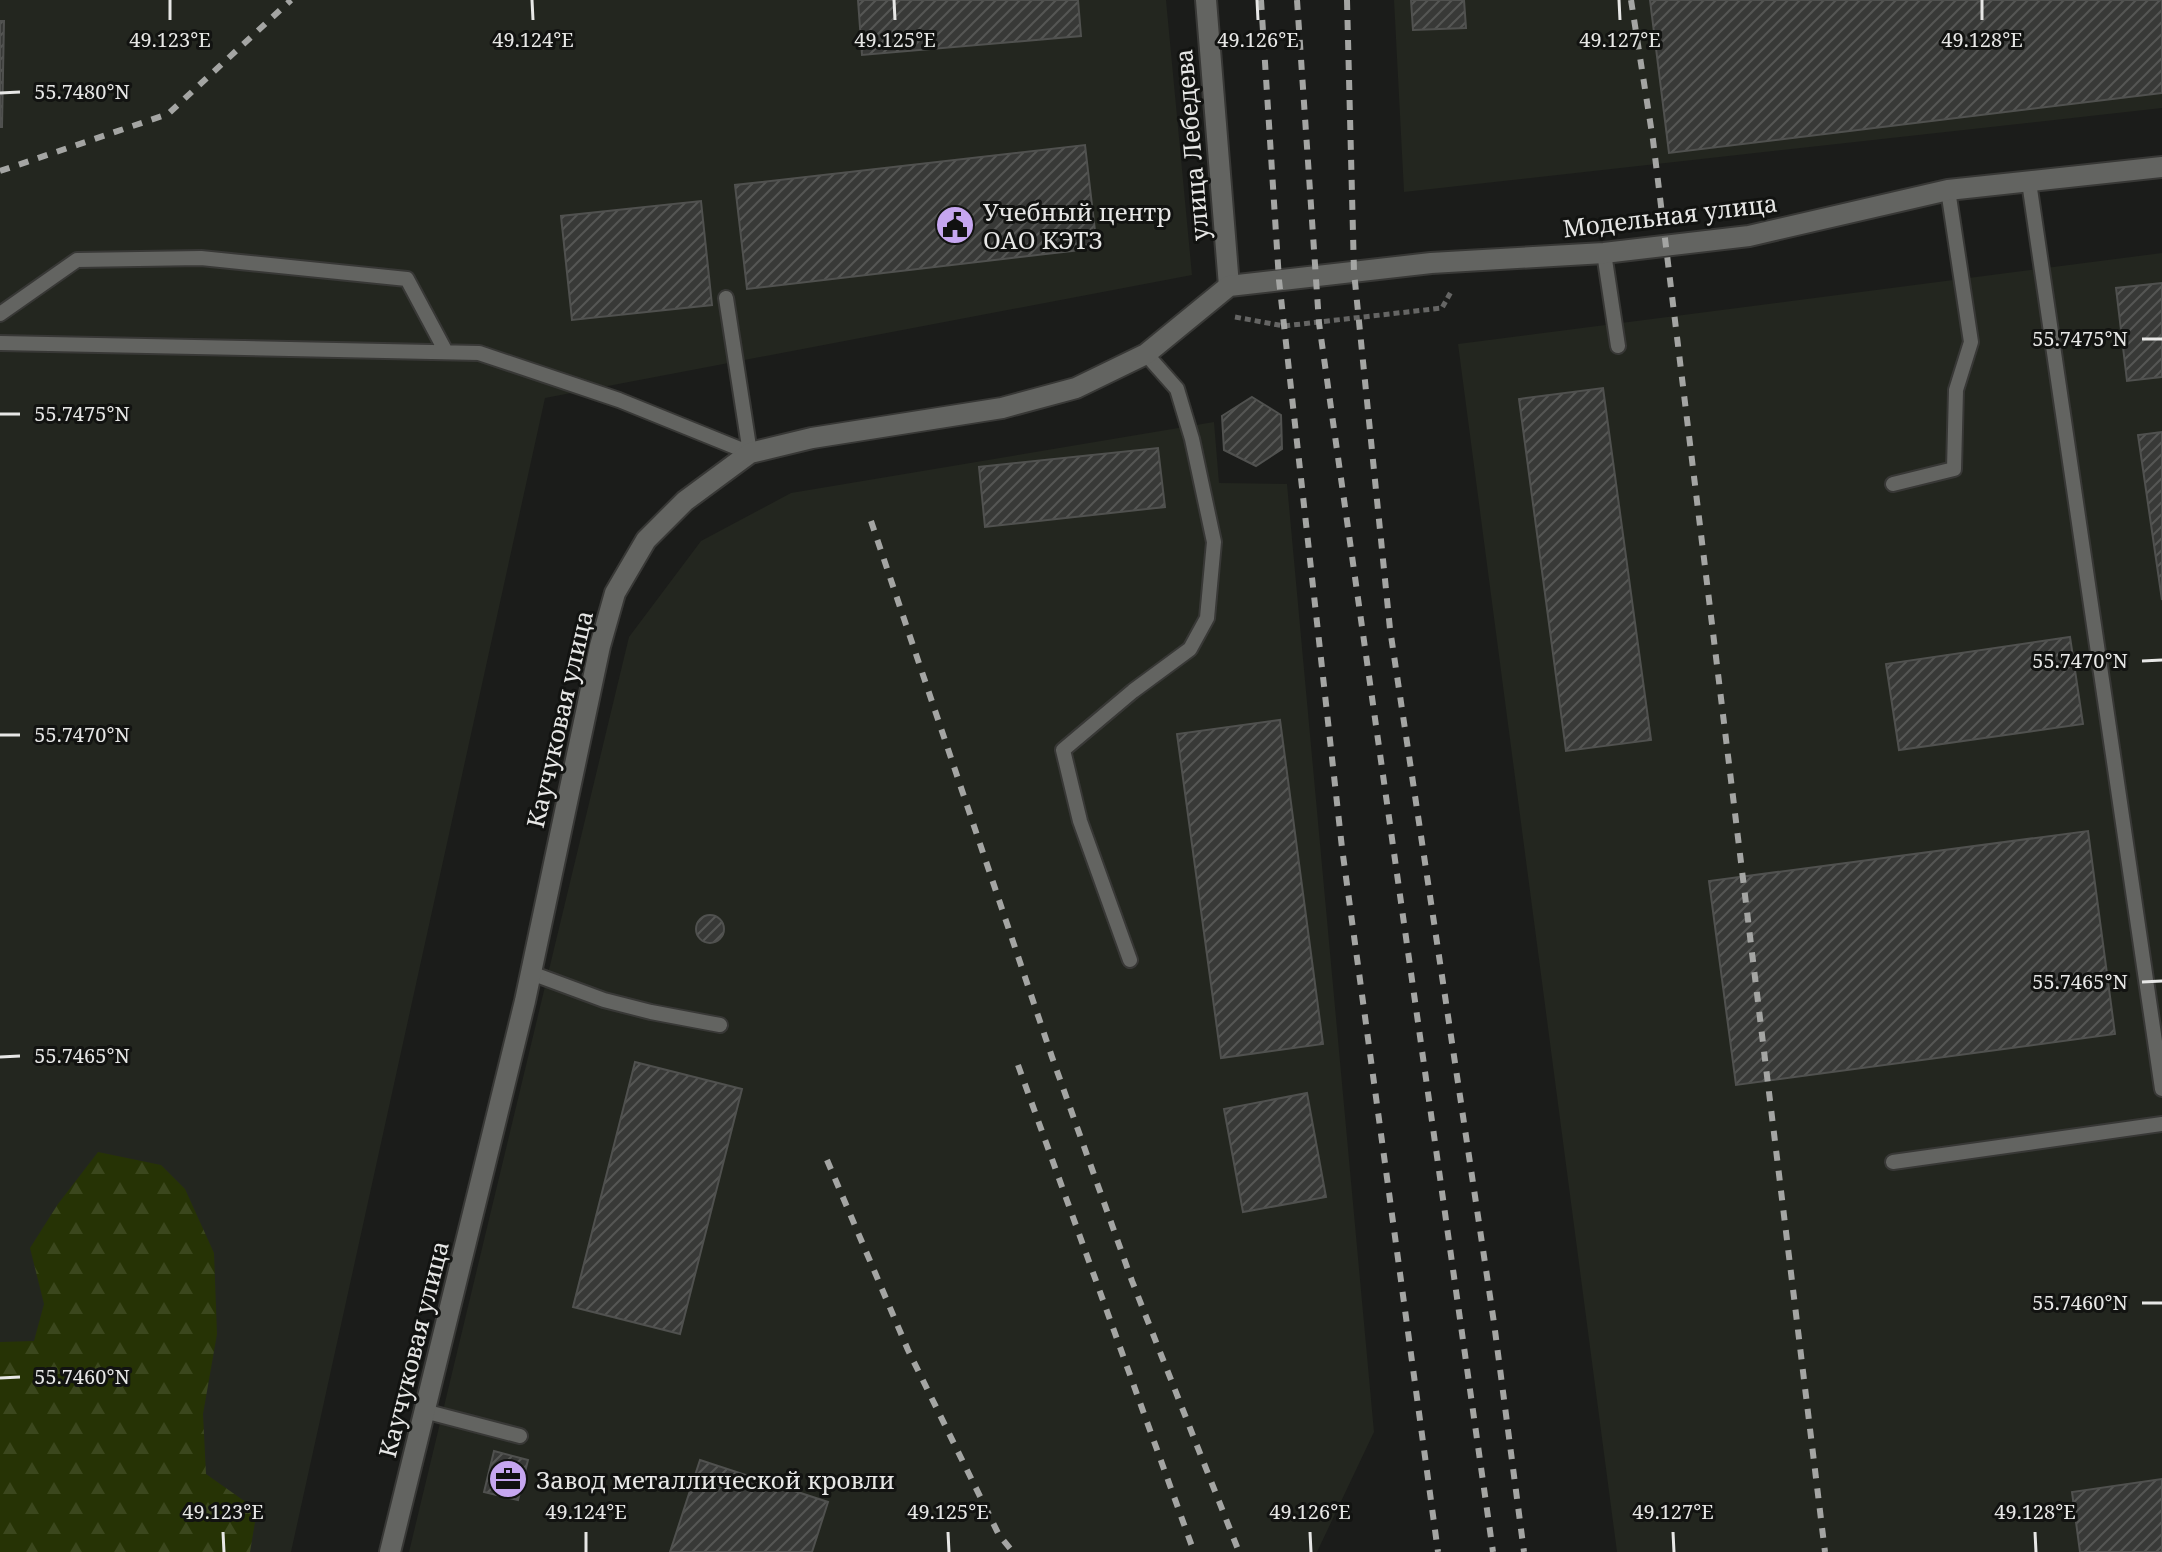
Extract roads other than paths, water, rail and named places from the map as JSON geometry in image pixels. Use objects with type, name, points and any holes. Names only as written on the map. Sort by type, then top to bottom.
[{"type":"street","name":"улица Лебедева","points":[[1206,0],[1229,286]]},
{"type":"street","name":"Модельная улица","points":[[1229,286],[1468,261],[1604,253],[1749,236],[1948,190],[2162,167]]},
{"type":"street","name":"Каучуковая улица","points":[[390,1552],[531,973],[600,646],[615,593],[646,540],[685,501],[750,453],[812,438],[1002,408],[1076,388],[1146,354],[1229,286]]},
{"type":"lane","points":[[2029,182],[2162,1089]]},
{"type":"lane","points":[[1893,484],[1954,469],[1956,390],[1971,342],[1948,190]]},
{"type":"lane","points":[[1604,253],[1618,346]]},
{"type":"lane","points":[[0,314],[77,260],[201,258],[407,279],[446,352]]},
{"type":"lane","points":[[726,298],[750,453]]},
{"type":"lane","points":[[0,343],[479,353],[619,400],[750,453]]},
{"type":"lane","points":[[1130,960],[1080,821],[1063,750],[1133,691],[1190,649],[1207,618],[1214,542],[1192,439],[1177,389],[1146,354]]},
{"type":"lane","points":[[531,973],[604,1000],[720,1025]]},
{"type":"lane","points":[[1893,1162],[2162,1124]]},
{"type":"lane","points":[[424,1411],[520,1436]]},
{"type":"railway","points":[[0,171],[168,114],[291,0]]},
{"type":"railway","points":[[1261,0],[1279,280],[1342,848],[1438,1552]]},
{"type":"railway","points":[[1297,0],[1319,323],[1493,1552]]},
{"type":"railway","points":[[1347,0],[1354,272],[1390,629],[1494,1323],[1524,1552]]},
{"type":"railway","points":[[1631,0],[1653,140],[1825,1552]]},
{"type":"railway","points":[[871,521],[1052,1057],[1132,1281],[1239,1552]]},
{"type":"railway","points":[[1018,1065],[1194,1552]]},
{"type":"railway","points":[[827,1160],[908,1350],[999,1535],[1013,1552]]},
{"type":"place","name":"Учебный центр ОАО КЭТЗ","points":[[955,225]]},
{"type":"place","name":"Завод металлической кровли","points":[[508,1479]]}]
